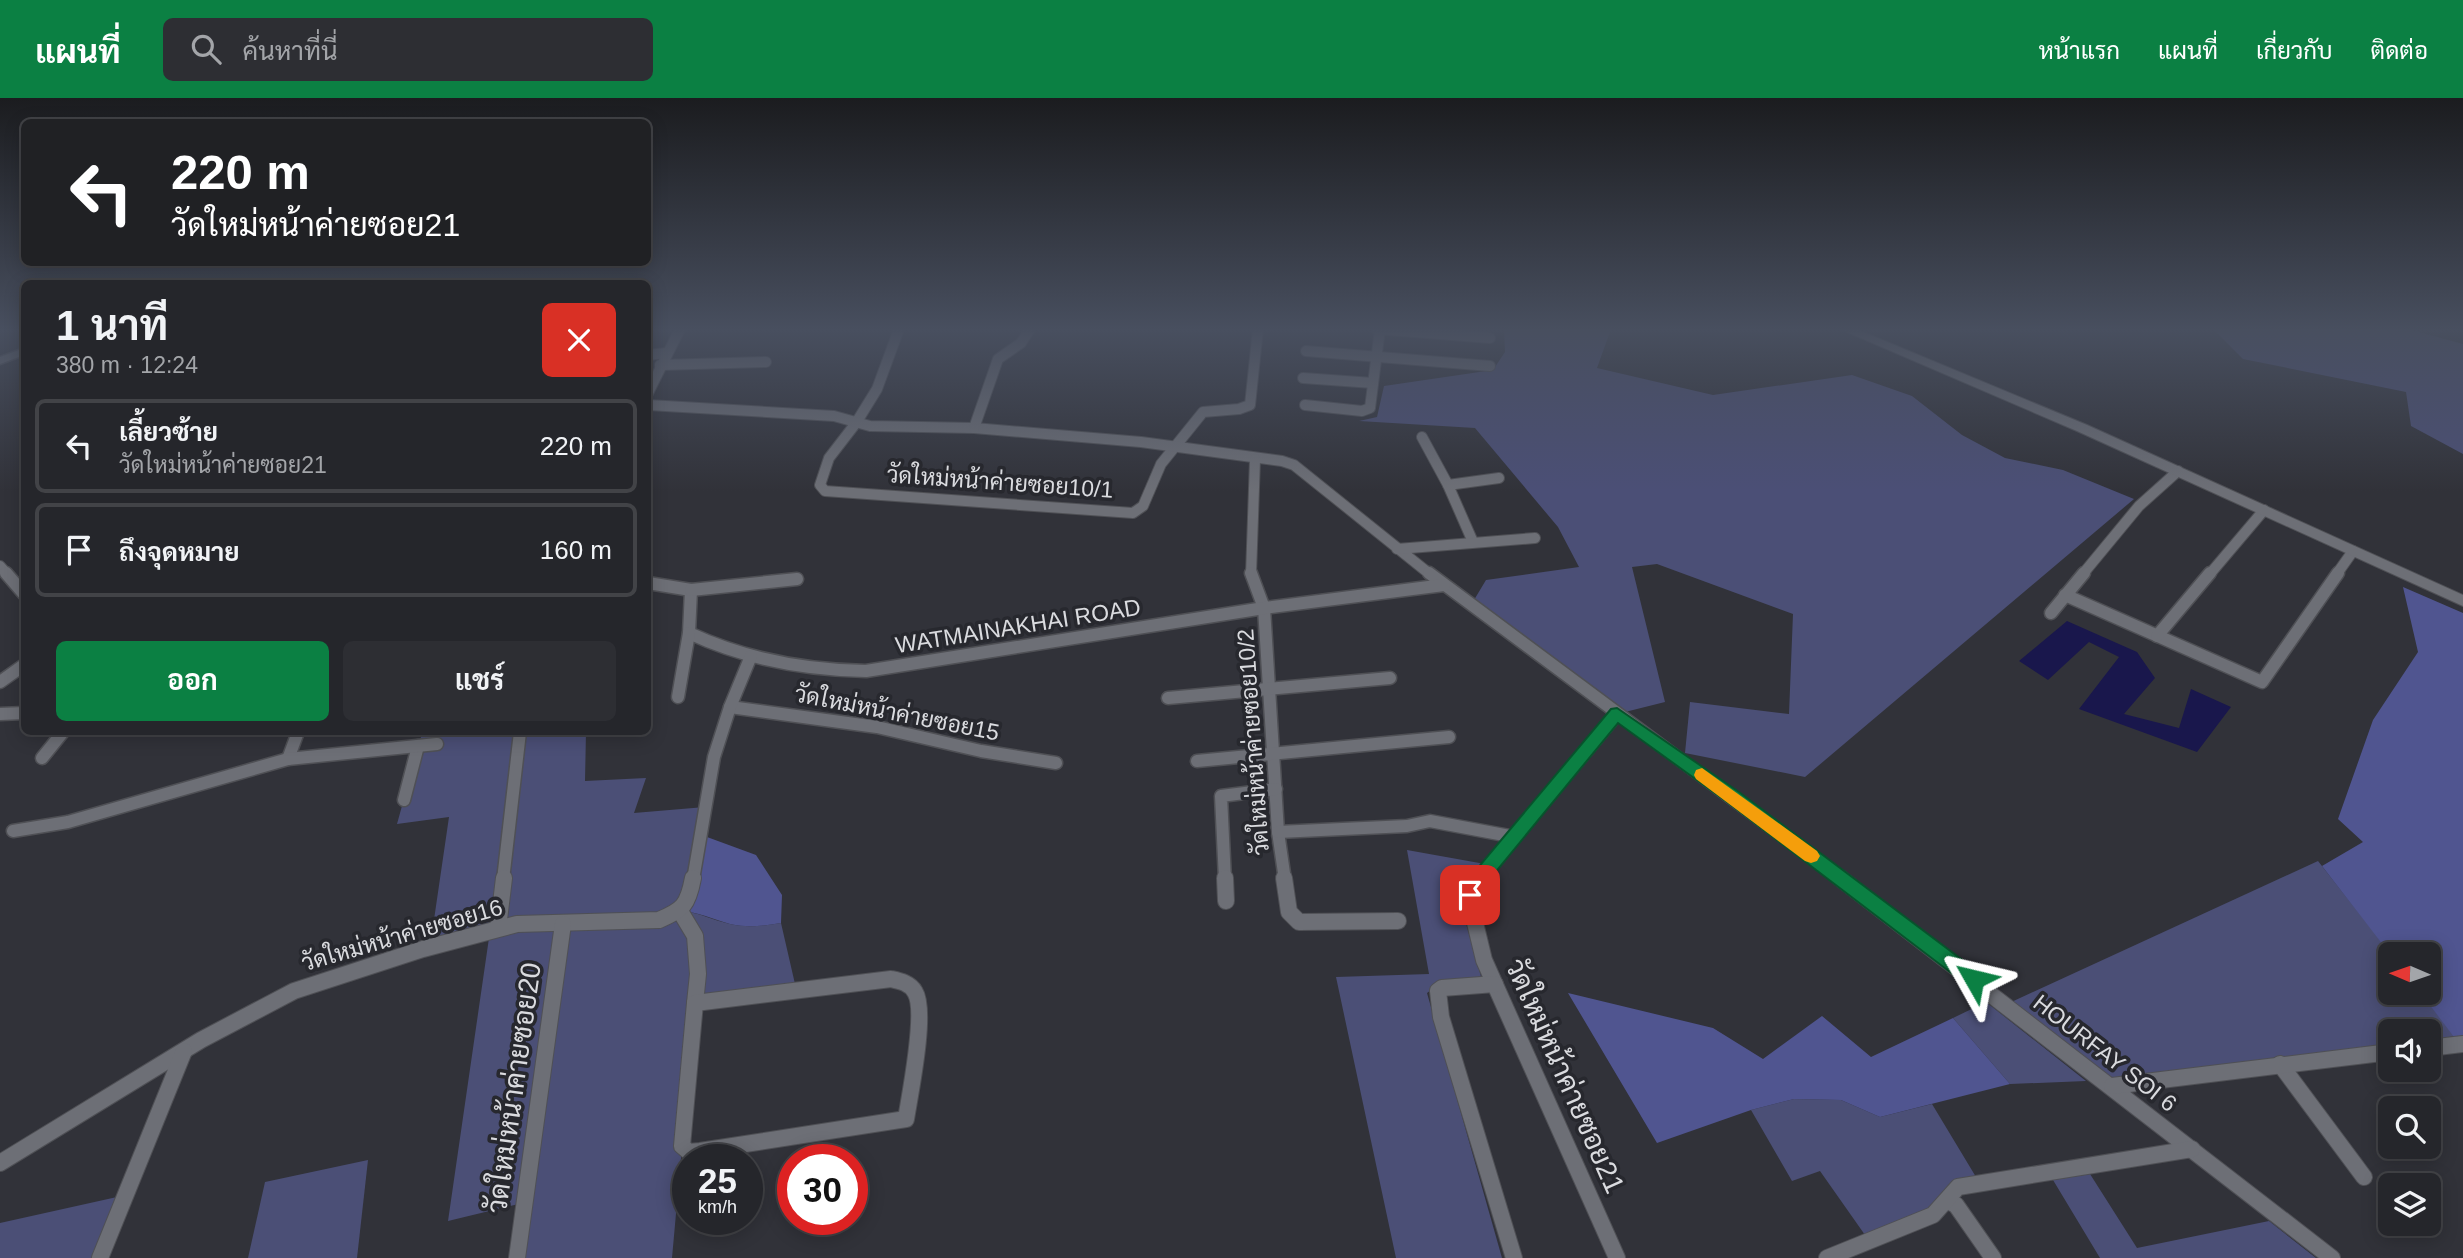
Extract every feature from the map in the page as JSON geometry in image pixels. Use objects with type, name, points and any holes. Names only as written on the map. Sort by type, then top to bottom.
[{"type":"main road","points":[[1973,383],[2178,471],[2249,498],[2264,510],[2463,601]]},
{"type":"main road","points":[[1996,383],[2090,422],[2249,498],[2463,590]]},
{"type":"street","points":[[856,423],[879,383]]},
{"type":"street","points":[[974,428],[990,383]]},
{"type":"street","points":[[1176,446],[1203,412],[1212,409],[1243,410],[1250,405],[1252,383]]},
{"type":"street","points":[[1305,405],[1362,411],[1370,408],[1373,383]]},
{"type":"street","name":"HOURFAY SOI 6","points":[[651,405],[834,416],[850,418],[856,423],[870,426],[974,428],[1176,446],[1294,465],[1444,585],[1744,805],[2332,1258]]},
{"type":"street","name":"วัดใหม่หน้าค่ายซอย10/1","points":[[856,423],[828,458],[826,473],[820,485],[825,491],[1133,513],[1143,506],[1161,464],[1176,446]]},
{"type":"street","points":[[1422,437],[1448,485],[1473,542]]},
{"type":"street","name":"วัดใหม่หน้าค่ายซอย10/2","points":[[1255,459],[1250,571],[1264,608],[1278,832],[1289,912],[1293,919],[1299,922],[1398,921]]},
{"type":"street","points":[[2051,613],[2139,506],[2178,471]]},
{"type":"street","points":[[1448,485],[1499,478]]},
{"type":"street","points":[[2157,636],[2264,510]]},
{"type":"street","points":[[1397,549],[1535,538]]},
{"type":"street","points":[[2065,595],[2262,682],[2353,551]]},
{"type":"street","points":[[0,565],[21,590]]},
{"type":"street","points":[[651,583],[691,590],[797,579]]},
{"type":"street","name":"WATMAINAKHAI ROAD","points":[[689,634],[751,656],[837,671],[866,671],[1264,608],[1444,585]]},
{"type":"street","points":[[678,697],[689,634],[691,590]]},
{"type":"street","points":[[695,1003],[891,979],[907,982],[918,997],[917,1041],[906,1119],[689,1152],[682,1146],[695,1003],[698,974],[695,936],[680,911],[690,895],[714,757],[751,656]]},
{"type":"street","points":[[0,682],[21,667]]},
{"type":"street","points":[[1168,698],[1390,678]]},
{"type":"street","name":"วัดใหม่หน้าค่ายซอย15","points":[[730,708],[877,727],[981,751],[1056,763]]},
{"type":"street","points":[[0,714],[21,713]]},
{"type":"street","name":"วัดใหม่หน้าค่ายซอย21","points":[[1617,713],[1482,875],[1470,895],[1470,910],[1484,960],[1617,1258]]},
{"type":"street","points":[[42,758],[61,735]]},
{"type":"street","points":[[288,759],[297,735]]},
{"type":"street","points":[[498,928],[520,735]]},
{"type":"street","points":[[1197,761],[1450,737]]},
{"type":"street","points":[[13,831],[68,822],[288,759],[437,744]]},
{"type":"street","points":[[404,800],[418,746]]},
{"type":"street","points":[[1226,901],[1221,796],[1276,789]]},
{"type":"street","points":[[1278,832],[1407,826],[1430,821],[1515,837]]},
{"type":"street","name":"วัดใหม่หน้าค่ายซอย16","points":[[0,1163],[184,1051],[294,991],[389,959],[498,928],[659,920],[680,911]]},
{"type":"street","name":"วัดใหม่หน้าค่ายซอย20","points":[[517,1258],[542,1064],[564,924]]},
{"type":"street","points":[[1495,984],[1442,988],[1438,991],[1441,1017],[1514,1258]]},
{"type":"street","points":[[2441,1047],[2463,1044]]},
{"type":"street","points":[[100,1258],[184,1051]]},
{"type":"street","points":[[2112,1086],[2378,1053]]},
{"type":"street","points":[[2280,1064],[2364,1177]]},
{"type":"street","points":[[1826,1258],[1933,1215],[1958,1187],[2192,1150]]},
{"type":"street","points":[[1948,1201],[1956,1205],[1993,1258]]},
{"type":"shaded area","points":[[1404,383],[1662,383],[1713,395],[1795,383],[1875,383],[1912,396],[1962,435],[2005,458],[2063,470],[2134,499],[1805,777],[1685,753],[1690,702],[1789,714],[1793,614],[1657,564],[1632,567],[1665,702],[1617,714],[1471,605],[1486,580],[1579,567],[1558,527],[1475,428],[1359,421],[1377,417],[1384,386]]},
{"type":"shaded area","points":[[2362,383],[2463,383],[2463,454],[2411,426],[2406,392]]},
{"type":"shaded area","points":[[2403,587],[2463,613],[2463,1036],[2454,1037],[2430,1005],[2441,1005],[2441,942],[2381,942],[2322,866],[2363,842],[2338,819],[2373,720],[2418,652]]},
{"type":"shaded area","points":[[2067,621],[2137,652],[2155,678],[2124,714],[2179,728],[2191,689],[2231,707],[2197,752],[2079,709],[2119,657],[2089,642],[2048,680],[2019,661]]},
{"type":"shaded area","points":[[586,735],[585,781],[646,778],[634,813],[705,807],[681,911],[736,925],[781,923],[795,984],[695,1003],[682,1144],[672,1144],[672,1258],[517,1258],[523,1203],[448,1221],[490,931],[430,947],[449,817],[397,824],[421,737],[410,737]]},
{"type":"shaded area","points":[[707,837],[756,855],[782,895],[781,923],[736,925],[680,911],[699,841]]},
{"type":"shaded area","points":[[1407,850],[1485,864],[1464,888],[1461,906],[1482,980],[1439,984],[1427,993],[1502,1258],[1396,1258],[1336,977],[1429,974]]},
{"type":"shaded area","points":[[2318,861],[2382,942],[2378,942],[2378,1005],[2432,1005],[2456,1036],[2441,1038],[2441,1019],[2378,1019],[2378,1048],[2112,1086],[2007,1004]]},
{"type":"shaded area","points":[[1568,993],[1713,1028],[1763,1059],[1822,1016],[1871,1057],[1953,1018],[2010,1084],[1880,1117],[1841,1100],[1794,1099],[1751,1110],[1657,1143]]},
{"type":"shaded area","points":[[1986,1002],[2086,1081],[2010,1084],[1953,1018]]},
{"type":"shaded area","points":[[1794,1099],[1841,1100],[1880,1117],[1932,1104],[1976,1177],[1928,1212],[1865,1235],[1820,1171],[1792,1181],[1751,1110]]},
{"type":"shaded area","points":[[368,1160],[357,1258],[248,1258],[265,1182]]},
{"type":"shaded area","points":[[2090,1174],[2137,1248],[2269,1221],[2316,1258],[2100,1258],[2053,1180]]},
{"type":"shaded area","points":[[117,1197],[93,1258],[0,1258],[0,1223]]},
{"type":"slow traffic","points":[[1702,775],[1811,856]]},
{"type":"route","points":[[1470,895],[1482,875],[1617,713],[1974,979]]}]
